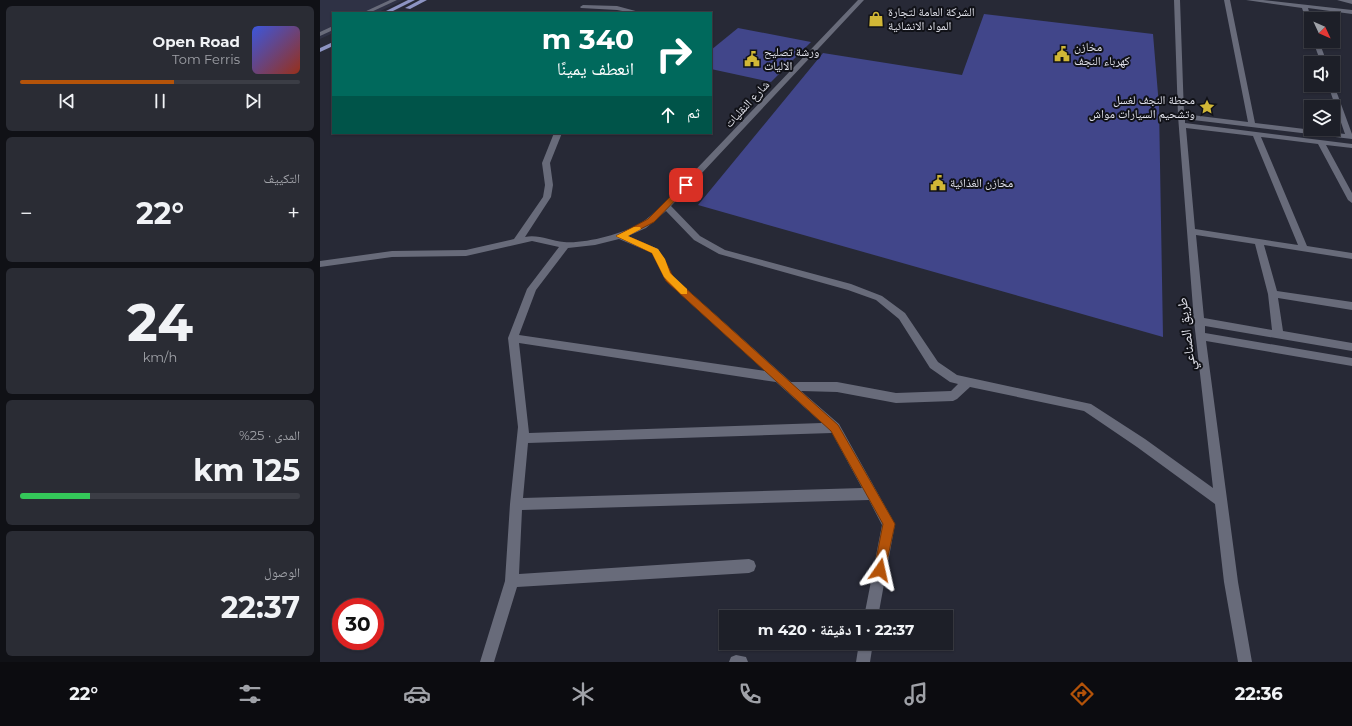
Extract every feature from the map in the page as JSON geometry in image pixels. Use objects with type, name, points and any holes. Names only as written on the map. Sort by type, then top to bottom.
[{"type":"main road","points":[[387,12],[412,0]]},
{"type":"main road","points":[[399,12],[424,0]]},
{"type":"main road","points":[[320,44],[332,38]]},
{"type":"main road","points":[[320,50],[332,44]]},
{"type":"street","points":[[367,12],[394,0]]},
{"type":"street","points":[[373,12],[399,0]]},
{"type":"street","points":[[583,12],[584,0]]},
{"type":"street","name":"شارع النقليات","points":[[565,245],[596,242],[620,236],[643,226],[666,206],[861,0]]},
{"type":"street","name":"طريق الصناعي","points":[[1177,0],[1181,120],[1199,321],[1231,582],[1245,662]]},
{"type":"street","points":[[1227,0],[1252,126]]},
{"type":"street","points":[[1249,0],[1352,12]]},
{"type":"street","points":[[1340,0],[1352,2]]},
{"type":"street","points":[[1304,6],[1306,12]]},
{"type":"street","points":[[584,7],[617,8],[635,12]]},
{"type":"street","points":[[320,35],[332,29]]},
{"type":"street","points":[[1181,120],[1350,137],[1334,92]]},
{"type":"street","points":[[1181,120],[1256,134],[1352,146]]},
{"type":"street","points":[[518,240],[547,197],[549,185],[546,163],[558,134]]},
{"type":"street","points":[[1256,134],[1304,249]]},
{"type":"street","points":[[1320,142],[1352,200]]},
{"type":"street","points":[[666,206],[697,238],[722,252],[851,287],[879,298],[902,316],[934,365],[954,379],[1087,407],[1141,443],[1221,501]]},
{"type":"street","points":[[1191,231],[1352,256]]},
{"type":"street","points":[[620,236],[655,251],[661,259],[669,279],[835,428],[889,524],[872,610]]},
{"type":"street","points":[[320,264],[385,254],[466,253],[518,240],[539,238],[565,245],[532,289],[513,338],[524,427],[516,504],[512,580],[507,592],[488,662]]},
{"type":"street","points":[[1259,242],[1273,294],[1278,335]]},
{"type":"street","points":[[1273,294],[1352,306]]},
{"type":"street","points":[[1199,321],[1352,347]]},
{"type":"street","points":[[1202,336],[1352,362]]},
{"type":"street","points":[[513,338],[784,382],[837,387],[896,398],[953,396],[967,382]]},
{"type":"street","points":[[523,438],[835,428]]},
{"type":"street","points":[[516,504],[872,494]]},
{"type":"street","points":[[512,580],[749,566]]},
{"type":"street","points":[[863,662],[865,650]]},
{"type":"street","points":[[736,662],[741,662]]},
{"type":"shaded area","points":[[320,0],[404,0],[378,12],[332,12],[332,33],[320,39]]},
{"type":"building","name":"مخازن الغذائية","points":[[984,14],[1153,34],[1159,106],[1163,337],[698,205],[823,53],[962,75]]},
{"type":"building","name":"ورشة تصليح الاليات","points":[[738,28],[811,42],[771,82],[712,69],[712,49]]},
{"type":"slow traffic","points":[[637,229],[620,236],[655,251],[661,259],[666,275],[684,292]]},
{"type":"place","name":"الشركة العامة لتجارة المواد الانشائية","points":[[876,19]]},
{"type":"place","name":"مخازن كهرباء النجف","points":[[1062,54]]},
{"type":"place","name":"ورشة تصليح الاليات","points":[[752,59]]},
{"type":"place","name":"محطة النجف لغسل وتشحيم السيارات مواش","points":[[1207,107]]},
{"type":"place","name":"مخازن الغذائية","points":[[938,183]]},
{"type":"route","points":[[686,185],[651,220],[632,232],[620,236],[655,251],[661,259],[666,275],[669,279],[835,428],[889,524],[880,570]]}]
